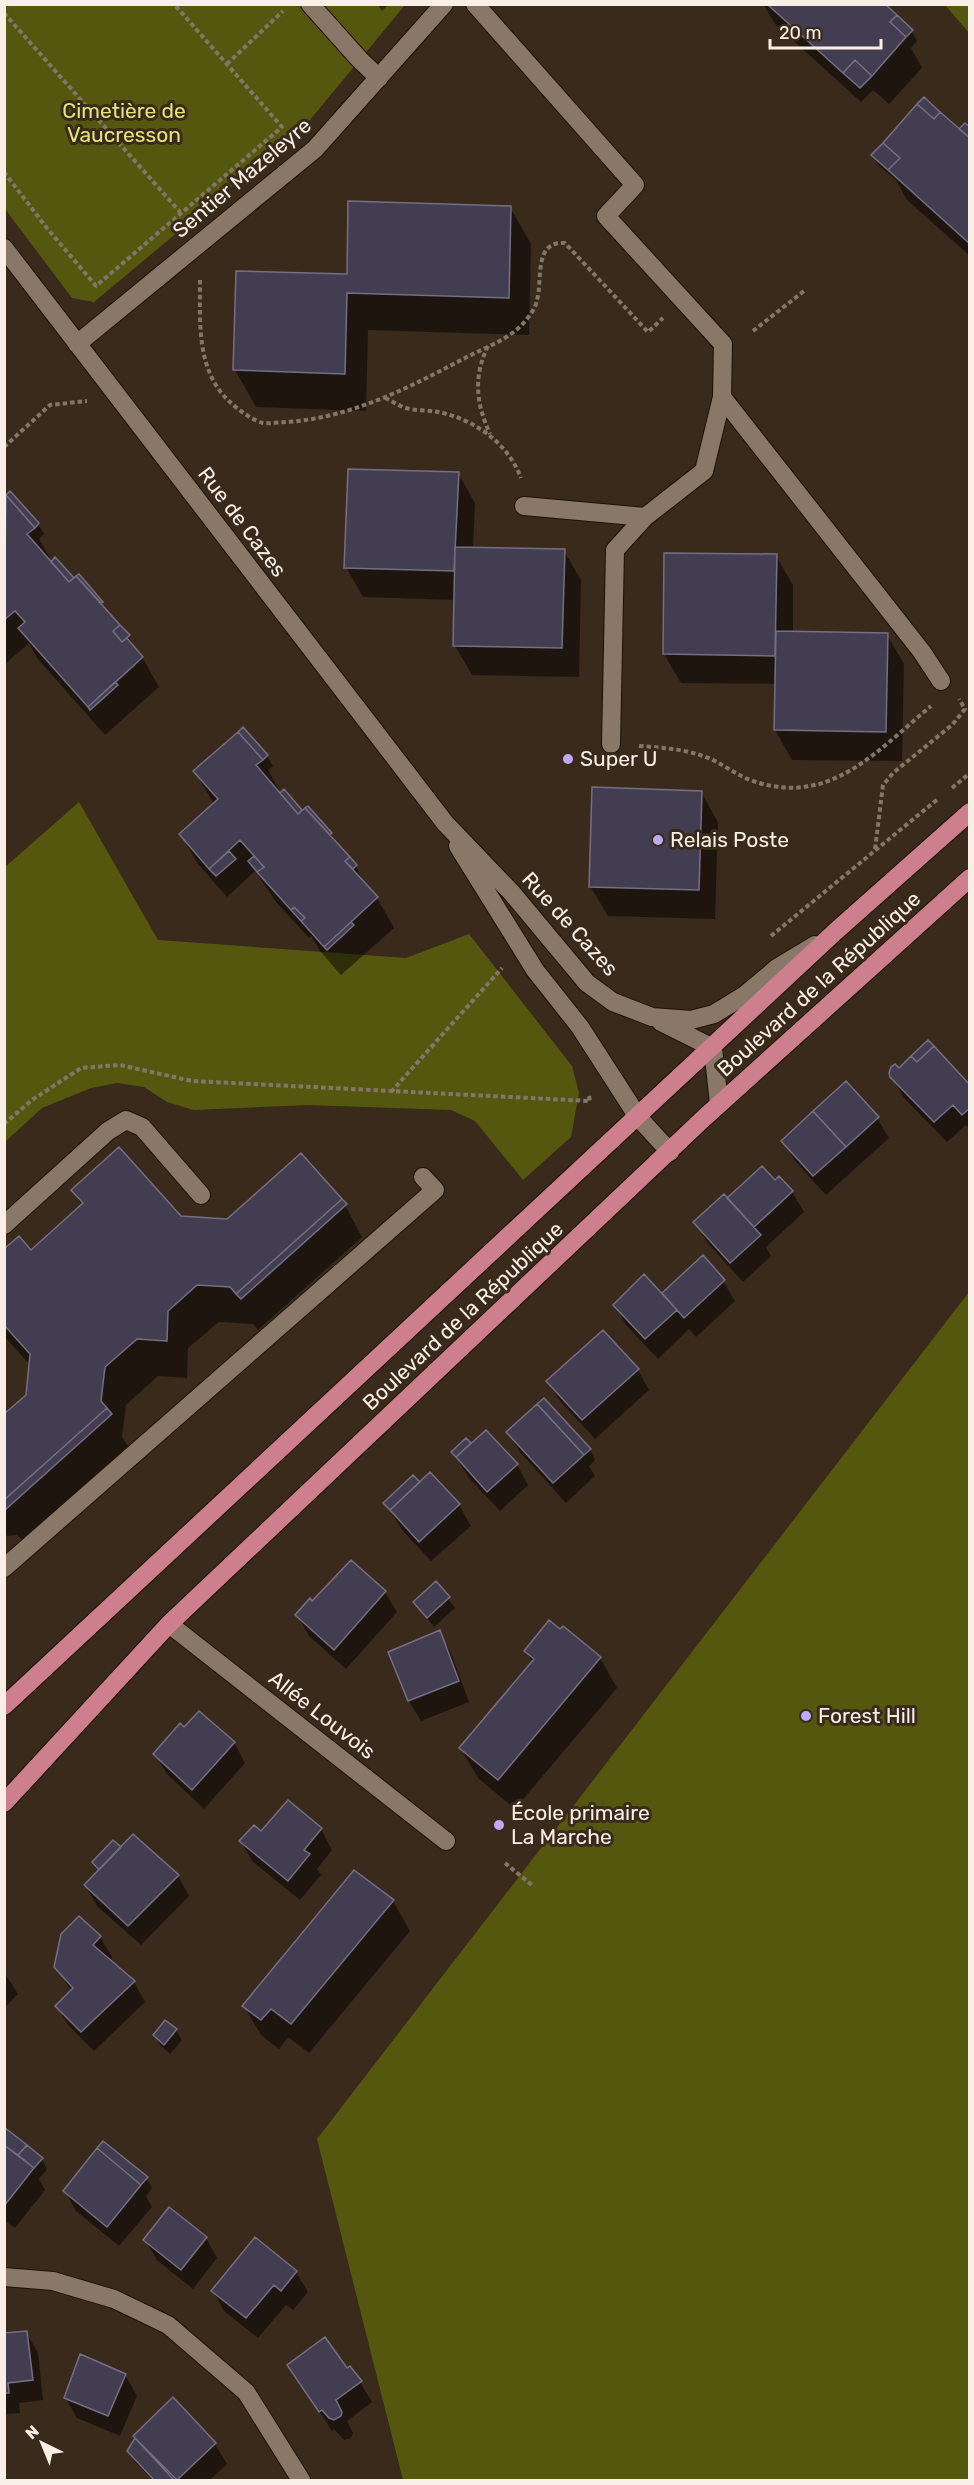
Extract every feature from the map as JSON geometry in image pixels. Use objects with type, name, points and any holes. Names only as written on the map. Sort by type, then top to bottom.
[{"type":"main road","name":"Boulevard de la République","points":[[4,1706],[836,931],[969,812]]},
{"type":"main road","name":"Boulevard de la République","points":[[4,1803],[169,1624],[719,1104],[969,878]]},
{"type":"street","points":[[310,4],[379,78]]},
{"type":"street","name":"Sentier Mazeleyre","points":[[77,344],[315,149],[444,4]]},
{"type":"street","points":[[475,4],[635,185],[606,216],[723,344],[722,397],[704,471],[645,516],[615,550],[612,744]]},
{"type":"street","name":"Rue de Cazes","points":[[4,248],[445,823],[512,893],[587,983],[613,1002],[652,1017],[691,1020],[714,1014],[745,995],[777,968],[836,931]]},
{"type":"street","points":[[722,397],[937,675]]},
{"type":"street","points":[[528,507],[645,516]]},
{"type":"street","name":"Rue de Cazes","points":[[445,823],[481,887],[535,970],[586,1036],[638,1117],[670,1152]]},
{"type":"street","points":[[652,1017],[713,1048],[719,1104]]},
{"type":"street","points":[[4,1225],[108,1131],[126,1120],[142,1127],[201,1195]]},
{"type":"street","points":[[4,1568],[435,1190],[423,1177]]},
{"type":"street","name":"Allée Louvois","points":[[169,1624],[446,1841]]},
{"type":"street","points":[[4,2277],[54,2281],[114,2299],[168,2325],[246,2392],[301,2481]]},
{"type":"path","points":[[4,172],[46,227],[96,286],[282,127],[174,4]]},
{"type":"path","points":[[227,64],[291,4]]},
{"type":"path","points":[[4,13],[180,212]]},
{"type":"path","points":[[200,244],[200,315],[202,349],[207,368],[218,388],[229,401],[264,423],[312,420],[356,408],[397,393],[508,336],[525,321],[533,310],[538,300],[542,256],[547,247],[557,243],[565,243],[648,332],[682,300]]},
{"type":"path","points":[[753,331],[804,291]]},
{"type":"path","points":[[488,346],[482,360],[478,396],[480,412],[490,434],[515,461],[528,507]]},
{"type":"path","points":[[4,447],[50,405],[89,400],[112,388]]},
{"type":"path","points":[[384,398],[406,408],[439,412],[456,417],[490,434]]},
{"type":"path","points":[[612,744],[686,750],[756,782],[774,786],[822,785],[855,769],[934,703],[915,684],[937,675]]},
{"type":"path","points":[[875,849],[884,785],[893,773],[952,725]]},
{"type":"path","points":[[769,937],[969,774]]},
{"type":"path","points":[[391,1093],[504,966],[511,976]]},
{"type":"path","points":[[4,1124],[32,1100],[81,1068],[120,1065],[192,1081],[391,1093],[590,1101],[588,1090]]},
{"type":"path","points":[[505,1863],[533,1886]]},
{"type":"green space","name":"Cimetière de Vaucresson","points":[[5,5],[405,5],[305,126],[94,302],[72,298],[5,209]]},
{"type":"green space","points":[[945,5],[969,5],[969,33]]},
{"type":"green space","points":[[79,802],[158,940],[406,958],[469,934],[572,1066],[579,1093],[571,1137],[523,1180],[475,1121],[451,1110],[308,1105],[194,1110],[167,1102],[144,1087],[117,1083],[91,1088],[42,1108],[5,1142],[5,867]]},
{"type":"green space","name":"Forest Hill","points":[[969,1292],[969,2480],[403,2480],[317,2139]]},
{"type":"building","points":[[767,4],[885,4],[897,15],[890,22],[906,37],[872,76],[855,60],[843,73]]},
{"type":"building","points":[[897,15],[913,30],[906,37],[890,22]]},
{"type":"building","points":[[855,60],[872,76],[860,88],[843,73]]},
{"type":"building","points":[[924,97],[940,112],[934,119],[917,104]]},
{"type":"building","points":[[917,104],[934,119],[940,112],[970,138],[970,244],[888,170],[900,158],[883,143]]},
{"type":"building","points":[[965,123],[970,127],[970,138],[959,129]]},
{"type":"building","points":[[883,143],[900,158],[888,170],[871,155]]},
{"type":"building","points":[[348,201],[511,206],[509,298],[347,293],[345,374],[233,370],[236,271],[347,274]]},
{"type":"building","points":[[348,469],[459,472],[454,571],[344,568]]},
{"type":"building","points":[[10,491],[39,523],[35,528],[6,495]]},
{"type":"building","points":[[6,495],[35,528],[27,534],[69,582],[76,576],[120,625],[113,631],[122,642],[127,638],[143,657],[88,707],[18,628],[25,622],[15,611],[4,620]]},
{"type":"building","points":[[455,547],[565,549],[562,648],[453,646]]},
{"type":"building","points":[[664,553],[777,554],[775,656],[663,654]]},
{"type":"building","points":[[55,557],[74,578],[69,582],[51,562]]},
{"type":"building","points":[[79,574],[103,602],[101,603],[76,576]]},
{"type":"building","points":[[120,625],[130,635],[122,642],[113,631]]},
{"type":"building","points":[[776,631],[888,633],[886,732],[774,730]]},
{"type":"building","points":[[115,682],[118,685],[90,710],[88,707]]},
{"type":"building","points":[[243,727],[268,755],[263,760],[238,732]]},
{"type":"building","points":[[238,732],[263,760],[256,765],[298,814],[305,808],[350,857],[345,861],[378,897],[324,947],[301,921],[305,918],[294,907],[291,910],[257,872],[264,867],[240,840],[209,869],[179,834],[218,799],[193,771]]},
{"type":"building","points":[[592,787],[702,791],[699,890],[589,887]]},
{"type":"building","points":[[284,789],[302,810],[298,814],[280,793]]},
{"type":"building","points":[[308,806],[332,833],[330,835],[305,808]]},
{"type":"building","points":[[229,851],[236,859],[216,876],[209,869]]},
{"type":"building","points":[[254,856],[264,867],[257,872],[248,861]]},
{"type":"building","points":[[350,857],[357,865],[353,869],[345,861]]},
{"type":"building","points":[[294,907],[305,918],[301,921],[291,910]]},
{"type":"building","points":[[351,922],[354,925],[327,950],[324,947]]},
{"type":"building","points":[[928,1040],[934,1046],[917,1062],[911,1056]]},
{"type":"building","points":[[934,1046],[970,1085],[970,1108],[962,1115],[953,1105],[934,1122],[890,1077],[889,1073],[891,1067],[895,1064],[899,1068],[911,1056],[917,1062]]},
{"type":"building","points":[[846,1081],[879,1117],[846,1147],[813,1111]]},
{"type":"building","points":[[813,1111],[846,1147],[813,1176],[781,1141]]},
{"type":"building","points":[[119,1147],[181,1216],[227,1219],[301,1153],[342,1199],[236,1294],[230,1287],[197,1285],[168,1311],[167,1341],[137,1339],[105,1367],[101,1401],[107,1408],[4,1500],[4,1414],[26,1395],[30,1354],[4,1325],[4,1249],[19,1236],[31,1250],[83,1203],[71,1190]]},
{"type":"building","points":[[762,1166],[775,1180],[779,1176],[793,1191],[754,1227],[727,1198]]},
{"type":"building","points":[[724,1194],[761,1235],[730,1263],[693,1222]]},
{"type":"building","points":[[342,1199],[347,1204],[241,1299],[236,1294]]},
{"type":"building","points":[[703,1255],[725,1280],[684,1318],[662,1293]]},
{"type":"building","points":[[644,1274],[677,1310],[645,1339],[613,1305]]},
{"type":"building","points":[[603,1330],[639,1369],[582,1420],[546,1381]]},
{"type":"building","points":[[544,1398],[591,1449],[584,1455],[537,1404]]},
{"type":"building","points":[[537,1404],[584,1455],[553,1483],[506,1432]]},
{"type":"building","points":[[107,1408],[112,1414],[5,1510],[4,1500]]},
{"type":"building","points":[[486,1430],[518,1464],[487,1492],[456,1457]]},
{"type":"building","points":[[466,1438],[471,1443],[456,1457],[451,1452]]},
{"type":"building","points":[[430,1472],[460,1504],[419,1542],[390,1510]]},
{"type":"building","points":[[413,1475],[420,1482],[390,1510],[383,1503]]},
{"type":"building","points":[[351,1560],[386,1591],[334,1650],[295,1615],[310,1598],[312,1601]]},
{"type":"building","points":[[436,1581],[450,1597],[427,1618],[413,1602]]},
{"type":"building","points":[[549,1620],[560,1629],[563,1626],[601,1657],[498,1780],[459,1748],[534,1659],[524,1651]]},
{"type":"building","points":[[440,1630],[459,1681],[408,1701],[388,1652]]},
{"type":"building","points":[[199,1711],[235,1742],[192,1790],[153,1754],[180,1723],[184,1727]]},
{"type":"building","points":[[288,1800],[322,1828],[304,1850],[310,1854],[288,1881],[239,1841],[254,1825],[261,1831]]},
{"type":"building","points":[[133,1834],[179,1875],[128,1926],[84,1885]]},
{"type":"building","points":[[113,1840],[121,1847],[99,1870],[92,1862]]},
{"type":"building","points":[[354,1870],[394,1900],[291,2024],[271,2009],[261,2020],[242,2006]]},
{"type":"building","points":[[79,1916],[101,1936],[93,1945],[135,1981],[81,2032],[55,2006],[73,1988],[54,1967],[61,1934]]},
{"type":"building","points":[[165,2020],[177,2029],[164,2045],[153,2035]]},
{"type":"building","points":[[4,2127],[27,2145],[18,2155],[4,2145]]},
{"type":"building","points":[[103,2141],[148,2177],[141,2185],[97,2148]]},
{"type":"building","points":[[4,2145],[34,2168],[4,2206]]},
{"type":"building","points":[[27,2145],[43,2158],[34,2168],[18,2155]]},
{"type":"building","points":[[97,2148],[141,2185],[107,2227],[63,2191]]},
{"type":"building","points":[[169,2207],[207,2237],[181,2270],[143,2240]]},
{"type":"building","points":[[255,2237],[297,2271],[281,2291],[274,2285],[246,2318],[211,2291]]},
{"type":"building","points":[[27,2331],[33,2380],[8,2383],[9,2393],[4,2393],[4,2333]]},
{"type":"building","points":[[325,2337],[347,2368],[350,2366],[362,2381],[336,2400],[342,2412],[341,2416],[334,2420],[322,2410],[319,2412],[287,2365]]},
{"type":"building","points":[[80,2354],[126,2374],[108,2416],[64,2398]]},
{"type":"building","points":[[173,2397],[216,2443],[177,2480],[133,2436]]},
{"type":"building","points":[[135,2438],[174,2480],[154,2480],[127,2451]]},
{"type":"place","name":"Super U","points":[[568,759]]},
{"type":"place","name":"Relais Poste","points":[[658,840]]},
{"type":"place","name":"Forest Hill","points":[[806,1716]]},
{"type":"place","name":"École primaire La Marche","points":[[499,1825]]}]
